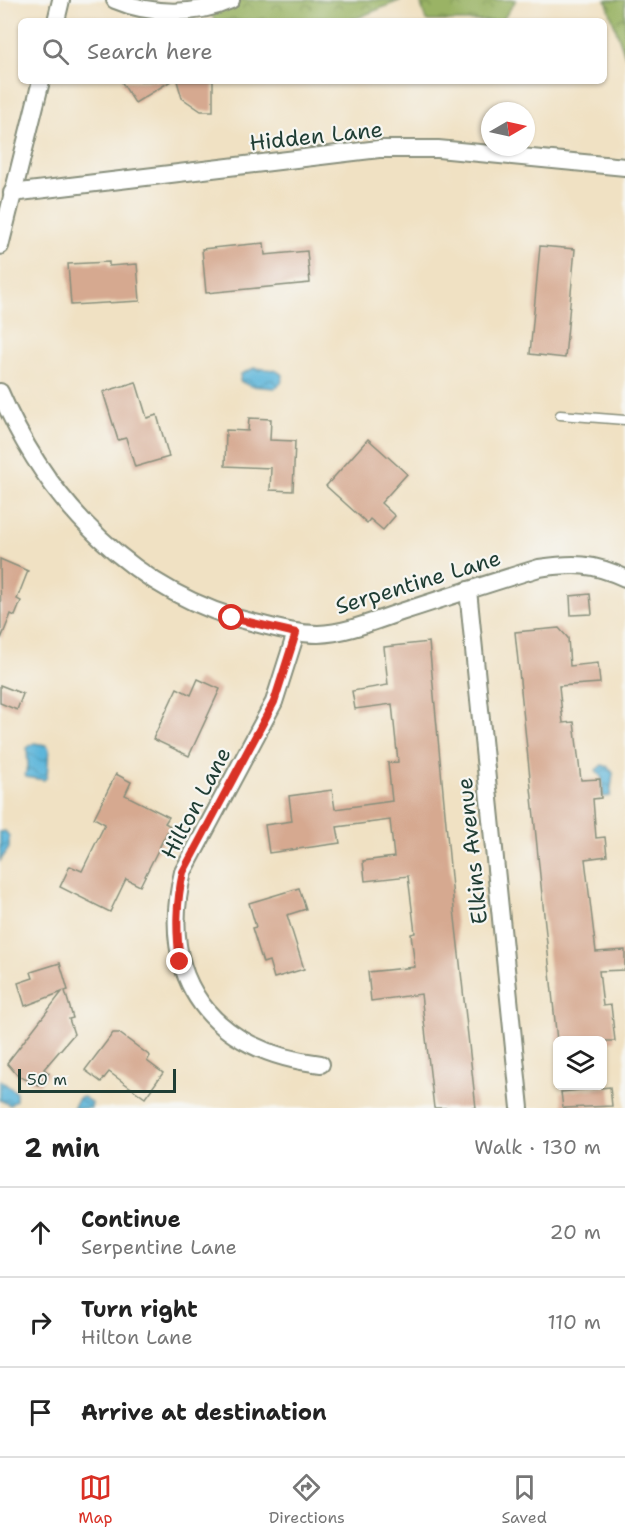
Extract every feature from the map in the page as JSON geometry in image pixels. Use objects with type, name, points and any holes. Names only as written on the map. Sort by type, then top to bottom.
[{"type":"street","points":[[57,18],[61,0]]},
{"type":"street","points":[[115,0],[130,7],[171,12],[213,8],[231,0]]},
{"type":"street","points":[[0,246],[40,84]]},
{"type":"street","name":"Hidden Lane","points":[[12,194],[379,149],[438,149],[625,167]]},
{"type":"street","name":"Serpentine Lane","points":[[0,392],[23,438],[55,489],[72,511],[107,547],[158,582],[188,599],[232,618],[296,633],[339,632],[539,568],[569,564],[600,566],[625,578]]},
{"type":"street","name":"Elkins Avenue","points":[[468,590],[520,1108]]},
{"type":"street","name":"Hilton Lane","points":[[296,633],[274,702],[183,872],[175,924],[180,962],[184,973],[213,1019],[239,1036],[274,1054],[321,1064]]},
{"type":"lane","points":[[560,415],[625,420]]},
{"type":"green space","points":[[203,0],[401,0],[357,18],[213,18]]},
{"type":"green space","points":[[420,0],[516,0],[504,18],[425,18]]},
{"type":"green space","points":[[606,0],[625,0],[625,56]]},
{"type":"water","points":[[254,368],[275,370],[283,375],[281,383],[275,388],[250,386],[240,381],[241,374]]},
{"type":"water","points":[[34,743],[46,745],[49,749],[47,777],[44,780],[26,777],[25,774],[28,767],[27,748]]},
{"type":"water","points":[[602,765],[608,767],[613,773],[610,796],[603,797],[602,778],[596,770]]},
{"type":"water","points":[[5,831],[9,836],[9,848],[0,861],[0,832]]},
{"type":"water","points":[[0,1080],[16,1092],[16,1100],[10,1105],[0,1100]]},
{"type":"water","points":[[84,1097],[92,1104],[91,1108],[73,1108],[79,1098]]},
{"type":"building","points":[[123,84],[166,84],[135,103]]},
{"type":"building","points":[[178,84],[213,84],[213,111],[201,111],[182,98]]},
{"type":"building","points":[[264,243],[265,255],[307,251],[310,283],[206,293],[202,249]]},
{"type":"building","points":[[540,246],[575,249],[565,358],[530,354]]},
{"type":"building","points":[[109,262],[109,266],[137,264],[140,301],[71,305],[68,264]]},
{"type":"building","points":[[136,382],[147,418],[157,415],[169,457],[135,467],[126,438],[118,440],[103,392]]},
{"type":"building","points":[[249,418],[271,419],[270,440],[295,441],[293,491],[270,490],[271,468],[225,466],[226,430],[248,431]]},
{"type":"building","points":[[368,439],[407,474],[381,503],[395,516],[383,530],[370,519],[367,523],[326,486]]},
{"type":"building","points":[[0,559],[28,571],[17,599],[21,601],[15,616],[11,614],[1,639]]},
{"type":"building","points":[[590,594],[592,614],[571,615],[570,596]]},
{"type":"building","points":[[559,628],[568,638],[570,666],[598,663],[600,683],[559,686],[563,723],[574,722],[581,780],[600,779],[601,798],[593,799],[596,838],[605,837],[607,856],[585,859],[596,952],[625,950],[625,970],[599,971],[603,1006],[611,1005],[615,1041],[607,1041],[607,1036],[556,1036],[515,632]]},
{"type":"building","points":[[429,642],[454,909],[476,1108],[434,1108],[421,994],[371,1001],[368,972],[415,967],[411,934],[415,933],[408,876],[365,881],[363,861],[394,857],[390,820],[337,827],[340,843],[269,853],[265,825],[292,821],[289,796],[332,790],[335,809],[392,801],[388,763],[398,762],[392,704],[355,709],[352,691],[388,685],[384,647]]},
{"type":"building","points":[[198,679],[220,689],[189,756],[153,739],[177,688],[191,695]]},
{"type":"building","points":[[0,685],[23,694],[17,710],[0,703]]},
{"type":"building","points":[[116,774],[131,782],[125,795],[169,817],[165,823],[170,826],[140,886],[126,879],[110,912],[60,887],[70,866],[82,871],[105,824],[94,818]]},
{"type":"building","points":[[299,888],[306,909],[287,915],[304,969],[274,978],[269,961],[263,963],[252,928],[256,927],[249,903]]},
{"type":"building","points":[[60,963],[68,990],[65,991],[73,1018],[69,1019],[74,1034],[44,1069],[49,1073],[39,1085],[18,1076],[7,1063],[62,992],[25,1006],[18,983],[33,978],[31,972]]},
{"type":"building","points":[[113,1033],[119,1033],[150,1056],[147,1061],[163,1073],[145,1098],[109,1072],[101,1082],[85,1070]]},
{"type":"building","points":[[607,1087],[610,1087],[612,1106],[563,1108],[561,1092],[607,1090]]},
{"type":"route","points":[[180,962],[175,924],[183,872],[274,702],[296,633],[232,618]]}]
